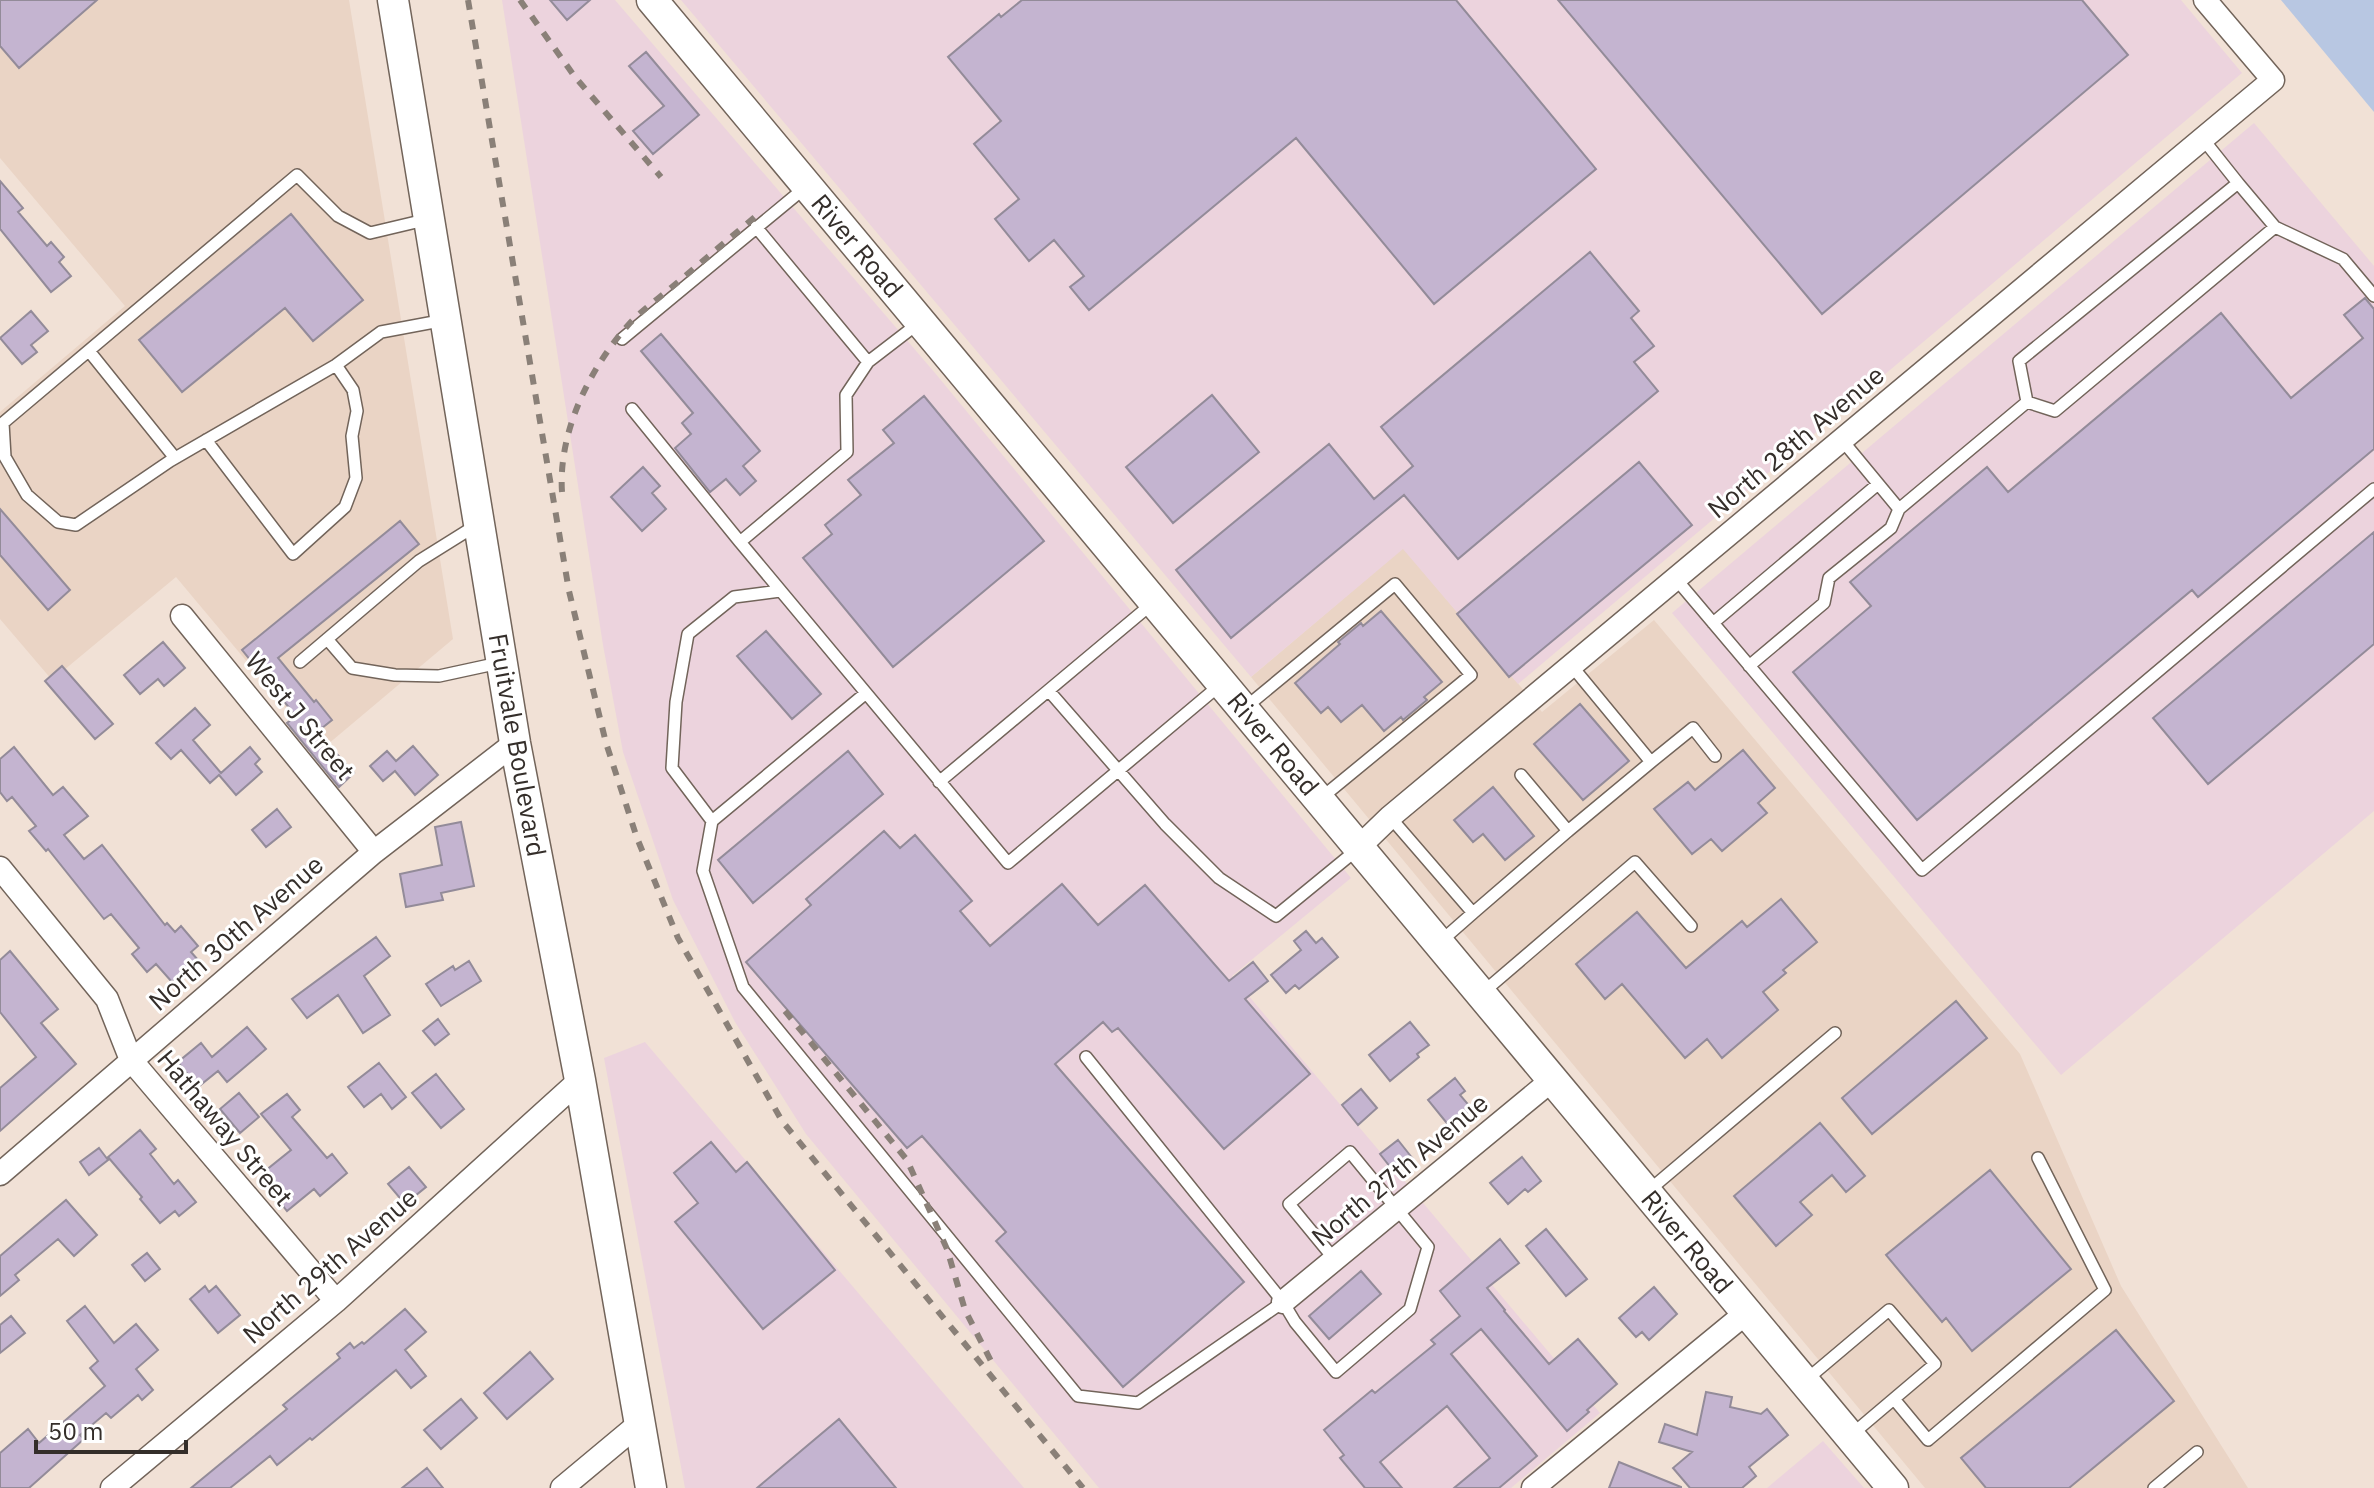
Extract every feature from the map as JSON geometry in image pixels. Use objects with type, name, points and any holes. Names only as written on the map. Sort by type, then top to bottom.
[{"type":"street","name":"Fruitvale Boulevard","points":[[393,0],[515,743],[580,1080],[651,1488]]},
{"type":"street","name":"River Road","points":[[652,0],[1893,1488]]},
{"type":"street","name":"North 28th Avenue","points":[[1359,847],[1390,817],[1571,665],[2273,80],[2205,0]]},
{"type":"street","name":"West J Street","points":[[182,616],[374,852]]},
{"type":"street","name":"North 30th Avenue","points":[[0,1174],[374,852],[515,743]]},
{"type":"street","name":"Hathaway Street","points":[[0,868],[107,999],[131,1060],[336,1301]]},
{"type":"street","name":"North 29th Avenue","points":[[112,1488],[336,1301],[580,1080]]},
{"type":"street","name":"North 27th Avenue","points":[[1283,1302],[1552,1080]]},
{"type":"street","points":[[1533,1488],[1746,1313]]},
{"type":"street","points":[[562,1488],[640,1423]]},
{"type":"lane","points":[[2203,139],[2275,227],[2343,259],[2374,296]]},
{"type":"lane","points":[[429,219],[370,233],[338,216],[297,175],[3,423],[5,457],[27,495],[58,522],[76,525],[175,458],[336,365],[381,332],[446,320]]},
{"type":"lane","points":[[2027,402],[2019,361],[2238,183]]},
{"type":"lane","points":[[622,339],[807,186]]},
{"type":"lane","points":[[756,227],[868,362]]},
{"type":"lane","points":[[2027,402],[2055,411],[2275,227]]},
{"type":"lane","points":[[740,542],[847,452],[846,395],[868,362],[920,321]]},
{"type":"lane","points":[[89,351],[175,458]]},
{"type":"lane","points":[[206,440],[293,554],[345,507],[356,478],[352,436],[357,411],[353,390],[336,365]]},
{"type":"lane","points":[[1749,666],[1824,603],[1829,578],[1891,528],[1899,509],[2027,402]]},
{"type":"lane","points":[[632,409],[1008,863],[1222,683]]},
{"type":"lane","points":[[1842,440],[1899,509]]},
{"type":"lane","points":[[1713,623],[1878,484]]},
{"type":"lane","points":[[1676,579],[1922,870],[2374,489]]},
{"type":"lane","points":[[300,662],[419,561],[479,523]]},
{"type":"lane","points":[[1244,709],[1395,584],[1471,675],[1320,800]]},
{"type":"lane","points":[[712,821],[672,768],[676,702],[688,634],[734,597],[780,591]]},
{"type":"lane","points":[[939,782],[1154,602]]},
{"type":"lane","points":[[327,639],[352,668],[395,675],[439,676],[502,663]]},
{"type":"lane","points":[[1571,665],[1651,762]]},
{"type":"lane","points":[[1049,691],[1118,772]]},
{"type":"lane","points":[[866,693],[712,821],[703,871],[743,987],[1078,1396],[1138,1403],[1283,1302]]},
{"type":"lane","points":[[1439,943],[1693,728],[1715,756]]},
{"type":"lane","name":"North 28th Avenue","points":[[1118,772],[1219,878],[1276,916],[1359,847]]},
{"type":"lane","points":[[1521,775],[1568,831]]},
{"type":"lane","points":[[1390,817],[1473,913]]},
{"type":"lane","points":[[1481,994],[1635,862],[1691,926]]},
{"type":"lane","points":[[1646,1193],[1835,1033]]},
{"type":"lane","points":[[1086,1057],[1336,1372],[1410,1309],[1428,1247],[1350,1152],[1289,1204],[1335,1260]]},
{"type":"lane","points":[[1894,1399],[1928,1440],[2105,1290],[2038,1158]]},
{"type":"lane","points":[[1804,1381],[1889,1310],[1935,1364],[1850,1436]]},
{"type":"lane","points":[[2154,1488],[2197,1452]]},
{"type":"shaded area","points":[[0,0],[349,0],[453,639],[321,750],[176,577],[52,680],[0,619],[0,412],[125,306],[0,158]]},
{"type":"shaded area","points":[[502,0],[615,0],[935,373],[1351,878],[1232,976],[1600,1413],[1511,1488],[1099,1488],[806,1134],[735,1022],[673,900],[623,752],[603,645]]},
{"type":"shaded area","points":[[681,0],[2181,0],[2242,73],[1518,684],[1403,549],[1251,677]]},
{"type":"shaded area","points":[[2254,123],[2374,266],[2374,811],[2061,1075],[1672,613]]},
{"type":"shaded area","points":[[1403,548],[1542,712],[1654,620],[2020,1054],[2121,1286],[2248,1488],[1925,1488],[1251,677]]},
{"type":"shaded area","points":[[645,1042],[1024,1488],[685,1488],[604,1058]]},
{"type":"shaded area","points":[[1823,1441],[1864,1488],[1767,1488]]},
{"type":"water","points":[[2281,0],[2374,0],[2374,112]]},
{"type":"building","points":[[0,0],[97,0],[19,68],[0,46]]},
{"type":"building","points":[[550,0],[590,0],[567,20]]},
{"type":"building","points":[[1022,0],[1456,0],[1596,169],[1434,304],[1296,138],[1089,310],[1070,287],[1084,276],[1054,240],[1029,261],[995,219],[1019,199],[974,144],[1001,121],[948,57],[999,14],[1001,17]]},
{"type":"building","points":[[1558,0],[2082,0],[2128,55],[1822,314]]},
{"type":"building","points":[[646,52],[699,115],[653,154],[633,131],[664,106],[629,66]]},
{"type":"building","points":[[0,181],[23,208],[18,212],[47,246],[51,242],[64,257],[59,262],[71,276],[51,292],[0,229]]},
{"type":"building","points":[[291,214],[363,300],[313,341],[285,308],[182,392],[139,340]]},
{"type":"building","points":[[1590,252],[1639,311],[1631,318],[1654,346],[1634,362],[1658,391],[1458,559],[1404,495],[1231,638],[1176,570],[1329,444],[1374,499],[1413,466],[1381,427]]},
{"type":"building","points":[[2365,298],[2374,309],[2374,449],[2198,597],[2192,590],[1917,820],[1793,672],[1871,606],[1850,582],[1987,467],[2008,492],[2221,313],[2291,398],[2363,338],[2344,315]]},
{"type":"building","points":[[31,311],[48,331],[31,345],[37,352],[22,364],[0,338]]},
{"type":"building","points":[[661,334],[760,451],[743,466],[756,481],[740,495],[726,479],[710,492],[675,448],[691,434],[682,423],[693,413],[641,351]]},
{"type":"building","points":[[1212,395],[1259,452],[1173,523],[1126,467]]},
{"type":"building","points":[[924,396],[1044,541],[893,667],[803,558],[832,534],[825,525],[861,495],[848,480],[894,443],[883,430]]},
{"type":"building","points":[[1639,462],[1692,525],[1509,677],[1457,614]]},
{"type":"building","points":[[643,467],[660,486],[652,493],[666,509],[642,531],[611,497]]},
{"type":"building","points":[[0,509],[70,590],[48,610],[0,555]]},
{"type":"building","points":[[400,521],[419,544],[278,658],[332,720],[317,732],[354,773],[339,787],[287,723],[296,716],[242,650]]},
{"type":"building","points":[[2374,532],[2374,644],[2208,784],[2153,718]]},
{"type":"building","points":[[1381,611],[1442,682],[1424,697],[1427,700],[1384,731],[1362,705],[1341,722],[1328,707],[1321,713],[1295,683],[1340,644],[1338,642]]},
{"type":"building","points":[[766,631],[821,694],[792,719],[737,656]]},
{"type":"building","points":[[163,642],[185,668],[164,686],[158,679],[140,694],[124,675]]},
{"type":"building","points":[[62,666],[113,724],[95,739],[45,681]]},
{"type":"building","points":[[1580,704],[1629,761],[1583,800],[1534,744]]},
{"type":"building","points":[[195,708],[210,725],[193,740],[221,773],[250,747],[260,759],[255,764],[262,772],[236,795],[219,775],[210,783],[181,750],[171,759],[156,743]]},
{"type":"building","points":[[413,746],[438,775],[415,795],[395,771],[383,781],[370,766],[387,751],[396,761]]},
{"type":"building","points":[[14,747],[53,795],[63,787],[88,816],[64,835],[84,859],[102,845],[165,925],[167,923],[175,932],[181,926],[198,946],[191,952],[198,960],[172,982],[156,964],[147,972],[132,954],[139,948],[111,914],[104,919],[48,849],[46,851],[29,831],[36,826],[12,797],[7,801],[0,792],[0,759]]},
{"type":"building","points":[[1743,750],[1775,788],[1758,803],[1767,813],[1722,851],[1711,839],[1692,854],[1654,809],[1688,782],[1695,790]]},
{"type":"building","points":[[848,751],[883,794],[753,903],[718,860]]},
{"type":"building","points":[[1493,787],[1534,836],[1505,860],[1483,834],[1473,842],[1454,820]]},
{"type":"building","points":[[277,809],[291,827],[266,847],[252,830]]},
{"type":"building","points":[[461,822],[474,886],[441,893],[443,900],[406,907],[400,874],[442,865],[435,827]]},
{"type":"building","points":[[884,831],[900,848],[915,835],[972,901],[960,911],[990,946],[1062,884],[1098,925],[1145,885],[1229,981],[1253,962],[1268,981],[1245,999],[1310,1074],[1224,1149],[1118,1028],[1112,1032],[1103,1022],[1055,1064],[1244,1282],[1123,1387],[996,1241],[1006,1232],[922,1136],[907,1148],[746,962],[811,905],[806,899]]},
{"type":"building","points":[[1781,899],[1817,942],[1783,970],[1786,973],[1763,992],[1778,1010],[1722,1058],[1707,1039],[1685,1058],[1622,984],[1605,999],[1576,964],[1637,912],[1686,968],[1742,921],[1747,927]]},
{"type":"building","points":[[1306,931],[1316,943],[1322,938],[1338,957],[1299,989],[1295,985],[1286,993],[1271,975],[1301,950],[1294,941]]},
{"type":"building","points":[[376,937],[390,956],[364,976],[390,1015],[363,1033],[338,995],[307,1018],[292,999]]},
{"type":"building","points":[[10,951],[58,1009],[41,1023],[76,1064],[0,1131],[0,1088],[36,1057],[0,1012],[0,960]]},
{"type":"building","points":[[469,961],[481,981],[441,1006],[426,984],[453,966],[455,970]]},
{"type":"building","points":[[1956,1001],[1987,1038],[1872,1134],[1842,1098]]},
{"type":"building","points":[[438,1019],[449,1034],[435,1045],[423,1031]]},
{"type":"building","points":[[1410,1022],[1429,1045],[1390,1081],[1369,1055]]},
{"type":"building","points":[[247,1027],[266,1049],[227,1082],[218,1071],[198,1087],[178,1062],[201,1043],[212,1057]]},
{"type":"building","points":[[379,1063],[406,1097],[392,1109],[381,1094],[364,1107],[348,1087]]},
{"type":"building","points":[[436,1074],[464,1109],[441,1128],[412,1093]]},
{"type":"building","points":[[1455,1078],[1465,1091],[1460,1095],[1472,1109],[1450,1127],[1428,1100]]},
{"type":"building","points":[[1361,1089],[1377,1108],[1358,1125],[1342,1105]]},
{"type":"building","points":[[239,1093],[259,1117],[240,1133],[220,1109]]},
{"type":"building","points":[[287,1094],[300,1110],[292,1117],[327,1158],[332,1154],[347,1173],[320,1196],[314,1189],[287,1211],[268,1187],[274,1183],[265,1171],[291,1150],[261,1114]]},
{"type":"building","points":[[1820,1123],[1865,1176],[1846,1192],[1832,1175],[1800,1202],[1812,1215],[1776,1246],[1734,1196]]},
{"type":"building","points":[[140,1130],[156,1149],[150,1154],[174,1184],[178,1180],[196,1202],[179,1216],[175,1211],[160,1223],[108,1157]]},
{"type":"building","points":[[1398,1140],[1413,1159],[1395,1173],[1380,1154]]},
{"type":"building","points":[[711,1142],[736,1172],[747,1162],[835,1270],[763,1329],[675,1222],[698,1203],[674,1173]]},
{"type":"building","points":[[99,1148],[108,1160],[89,1175],[80,1162]]},
{"type":"building","points":[[1522,1157],[1541,1181],[1528,1192],[1525,1189],[1508,1204],[1490,1183]]},
{"type":"building","points":[[409,1167],[426,1187],[405,1204],[388,1184]]},
{"type":"building","points":[[1990,1170],[2071,1269],[1972,1351],[1946,1318],[1942,1322],[1886,1255]]},
{"type":"building","points":[[66,1200],[97,1235],[74,1256],[58,1239],[15,1275],[19,1280],[0,1296],[0,1256]]},
{"type":"building","points":[[1546,1229],[1587,1279],[1566,1296],[1526,1246]]},
{"type":"building","points":[[1500,1239],[1519,1263],[1487,1288],[1504,1311],[1549,1364],[1578,1339],[1617,1384],[1567,1431],[1481,1329],[1451,1354],[1537,1456],[1499,1488],[1454,1488],[1490,1458],[1447,1406],[1380,1462],[1402,1488],[1365,1488],[1340,1458],[1344,1455],[1324,1430],[1435,1344],[1431,1340],[1460,1316],[1440,1291]]},
{"type":"building","points":[[147,1253],[160,1269],[145,1281],[132,1265]]},
{"type":"building","points":[[1361,1271],[1381,1294],[1329,1339],[1309,1316]]},
{"type":"building","points":[[205,1286],[209,1292],[216,1286],[240,1315],[218,1333],[190,1299]]},
{"type":"building","points":[[1654,1287],[1677,1314],[1649,1340],[1642,1332],[1636,1337],[1619,1318]]},
{"type":"building","points":[[85,1306],[114,1343],[136,1324],[158,1350],[136,1369],[153,1390],[142,1400],[138,1395],[111,1418],[106,1413],[80,1435],[84,1439],[29,1488],[0,1488],[0,1453],[28,1429],[39,1443],[105,1386],[90,1368],[98,1361],[67,1321]]},
{"type":"building","points":[[405,1309],[426,1332],[405,1350],[426,1376],[411,1388],[396,1370],[277,1465],[270,1456],[230,1488],[191,1488],[287,1409],[283,1405],[340,1358],[337,1354],[350,1343],[354,1348],[362,1342],[364,1344]]},
{"type":"building","points":[[11,1316],[25,1333],[0,1353],[0,1325]]},
{"type":"building","points":[[2116,1330],[2174,1401],[2069,1488],[1986,1488],[1961,1458]]},
{"type":"building","points":[[530,1352],[553,1379],[507,1419],[484,1393]]},
{"type":"building","points":[[1706,1392],[1732,1397],[1730,1407],[1761,1414],[1767,1409],[1788,1435],[1749,1467],[1756,1476],[1742,1488],[1690,1488],[1673,1468],[1692,1452],[1659,1442],[1665,1424],[1697,1435]]},
{"type":"building","points":[[461,1399],[477,1418],[441,1449],[424,1430]]},
{"type":"building","points":[[839,1419],[896,1488],[757,1488]]},
{"type":"building","points":[[1619,1462],[1681,1487],[1681,1488],[1609,1488]]},
{"type":"building","points":[[427,1468],[443,1488],[402,1488]]},
{"type":"railway","points":[[468,0],[569,591],[606,743],[637,838],[678,938],[782,1121],[1083,1488]]},
{"type":"railway","points":[[520,0],[575,77],[661,177]]},
{"type":"railway","points":[[562,492],[565,446],[571,424],[590,380],[615,340],[640,314],[762,211]]},
{"type":"railway","points":[[785,1011],[907,1160],[947,1249],[965,1310],[995,1369]]}]
